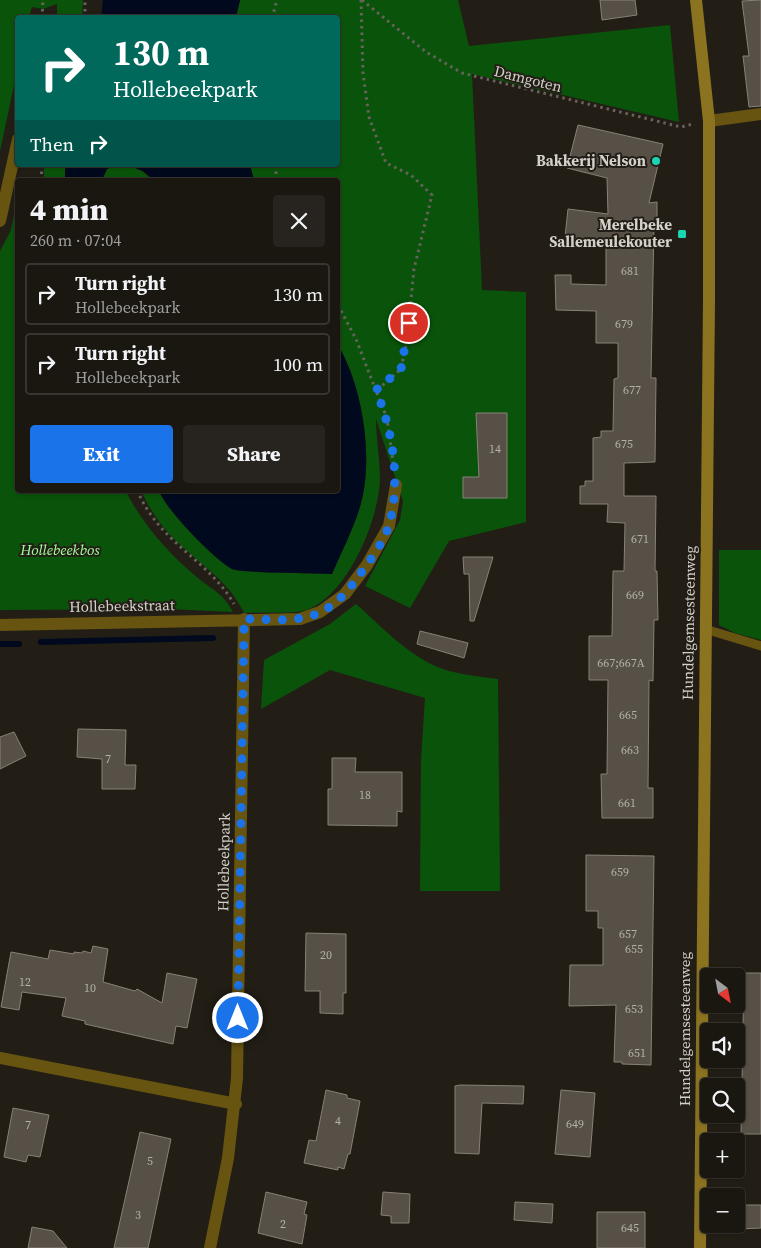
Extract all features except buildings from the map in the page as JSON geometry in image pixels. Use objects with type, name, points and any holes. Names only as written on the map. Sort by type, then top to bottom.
[{"type":"main road","name":"Hundelgemsesteenweg","points":[[696,0],[709,121],[700,1248]]},
{"type":"street","points":[[709,121],[761,114]]},
{"type":"street","points":[[0,221],[15,153]]},
{"type":"street","points":[[244,619],[300,619],[320,612],[345,594],[367,565],[389,526],[396,484]]},
{"type":"street","name":"Hollebeekstraat","points":[[0,625],[244,619]]},
{"type":"street","name":"Hollebeekpark","points":[[210,1248],[228,1158],[236,1104],[244,619]]},
{"type":"street","points":[[0,1058],[236,1104]]},
{"type":"lane","points":[[705,629],[761,646]]},
{"type":"path","points":[[42,0],[42,15]]},
{"type":"path","points":[[85,0],[85,15]]},
{"type":"path","points":[[273,15],[278,0]]},
{"type":"path","points":[[361,0],[364,73],[369,117],[386,163],[411,175],[432,195],[414,270],[408,341],[401,369],[376,390]]},
{"type":"path","name":"Damgoten","points":[[361,0],[426,52],[462,73],[681,127],[709,121]]},
{"type":"path","points":[[340,309],[356,339],[387,418],[396,484]]},
{"type":"path","points":[[138,493],[144,506],[158,526],[228,593],[244,619]]},
{"type":"green space","points":[[0,0],[83,0],[82,15],[57,15],[57,4],[43,9],[32,7],[30,15],[15,15],[15,80],[0,151]]},
{"type":"green space","points":[[240,0],[458,0],[469,46],[670,25],[679,122],[472,74],[482,290],[526,292],[526,522],[449,541],[410,608],[365,586],[400,520],[403,501],[376,419],[380,480],[374,515],[367,534],[349,572],[337,587],[323,600],[303,611],[244,613],[228,588],[165,529],[142,493],[160,493],[170,509],[191,532],[214,555],[232,569],[332,574],[356,518],[364,491],[366,448],[364,425],[354,382],[340,349],[340,178],[253,178],[251,167],[340,167],[340,15],[236,15]]},
{"type":"green space","points":[[44,167],[65,167],[65,178],[44,178]]},
{"type":"green space","points":[[112,167],[131,167],[145,173],[151,178],[103,178],[107,169]]},
{"type":"green space","name":"Hollebeekbos","points":[[15,210],[15,493],[127,493],[157,538],[198,578],[222,596],[233,612],[169,609],[0,610],[0,251],[11,230]]},
{"type":"green space","points":[[719,550],[761,550],[761,640],[735,633],[719,625]]},
{"type":"green space","points":[[356,604],[399,643],[423,660],[449,671],[498,679],[500,891],[420,891],[421,759],[425,698],[330,670],[261,709],[264,660],[330,624]]},
{"type":"water","points":[[103,0],[240,0],[236,15],[101,15]]},
{"type":"water","points":[[65,167],[112,167],[107,169],[103,178],[65,178]]},
{"type":"water","points":[[132,167],[251,167],[253,178],[151,178],[143,171]]},
{"type":"water","points":[[340,349],[347,362],[360,403],[364,425],[366,470],[364,491],[359,510],[332,574],[232,569],[224,564],[191,533],[160,493],[340,493]]},
{"type":"waterway","points":[[41,642],[213,638]]},
{"type":"waterway","points":[[0,644],[19,644]]},
{"type":"place","name":"Bakkerij Nelson","points":[[656,161]]},
{"type":"place","name":"Merelbeke Sallemeulekouter","points":[[682,234]]},
{"type":"route","points":[[238,1018],[244,619],[300,619],[320,612],[345,594],[367,565],[389,526],[396,484],[387,418],[376,390],[401,369],[408,341],[409,323]]}]
